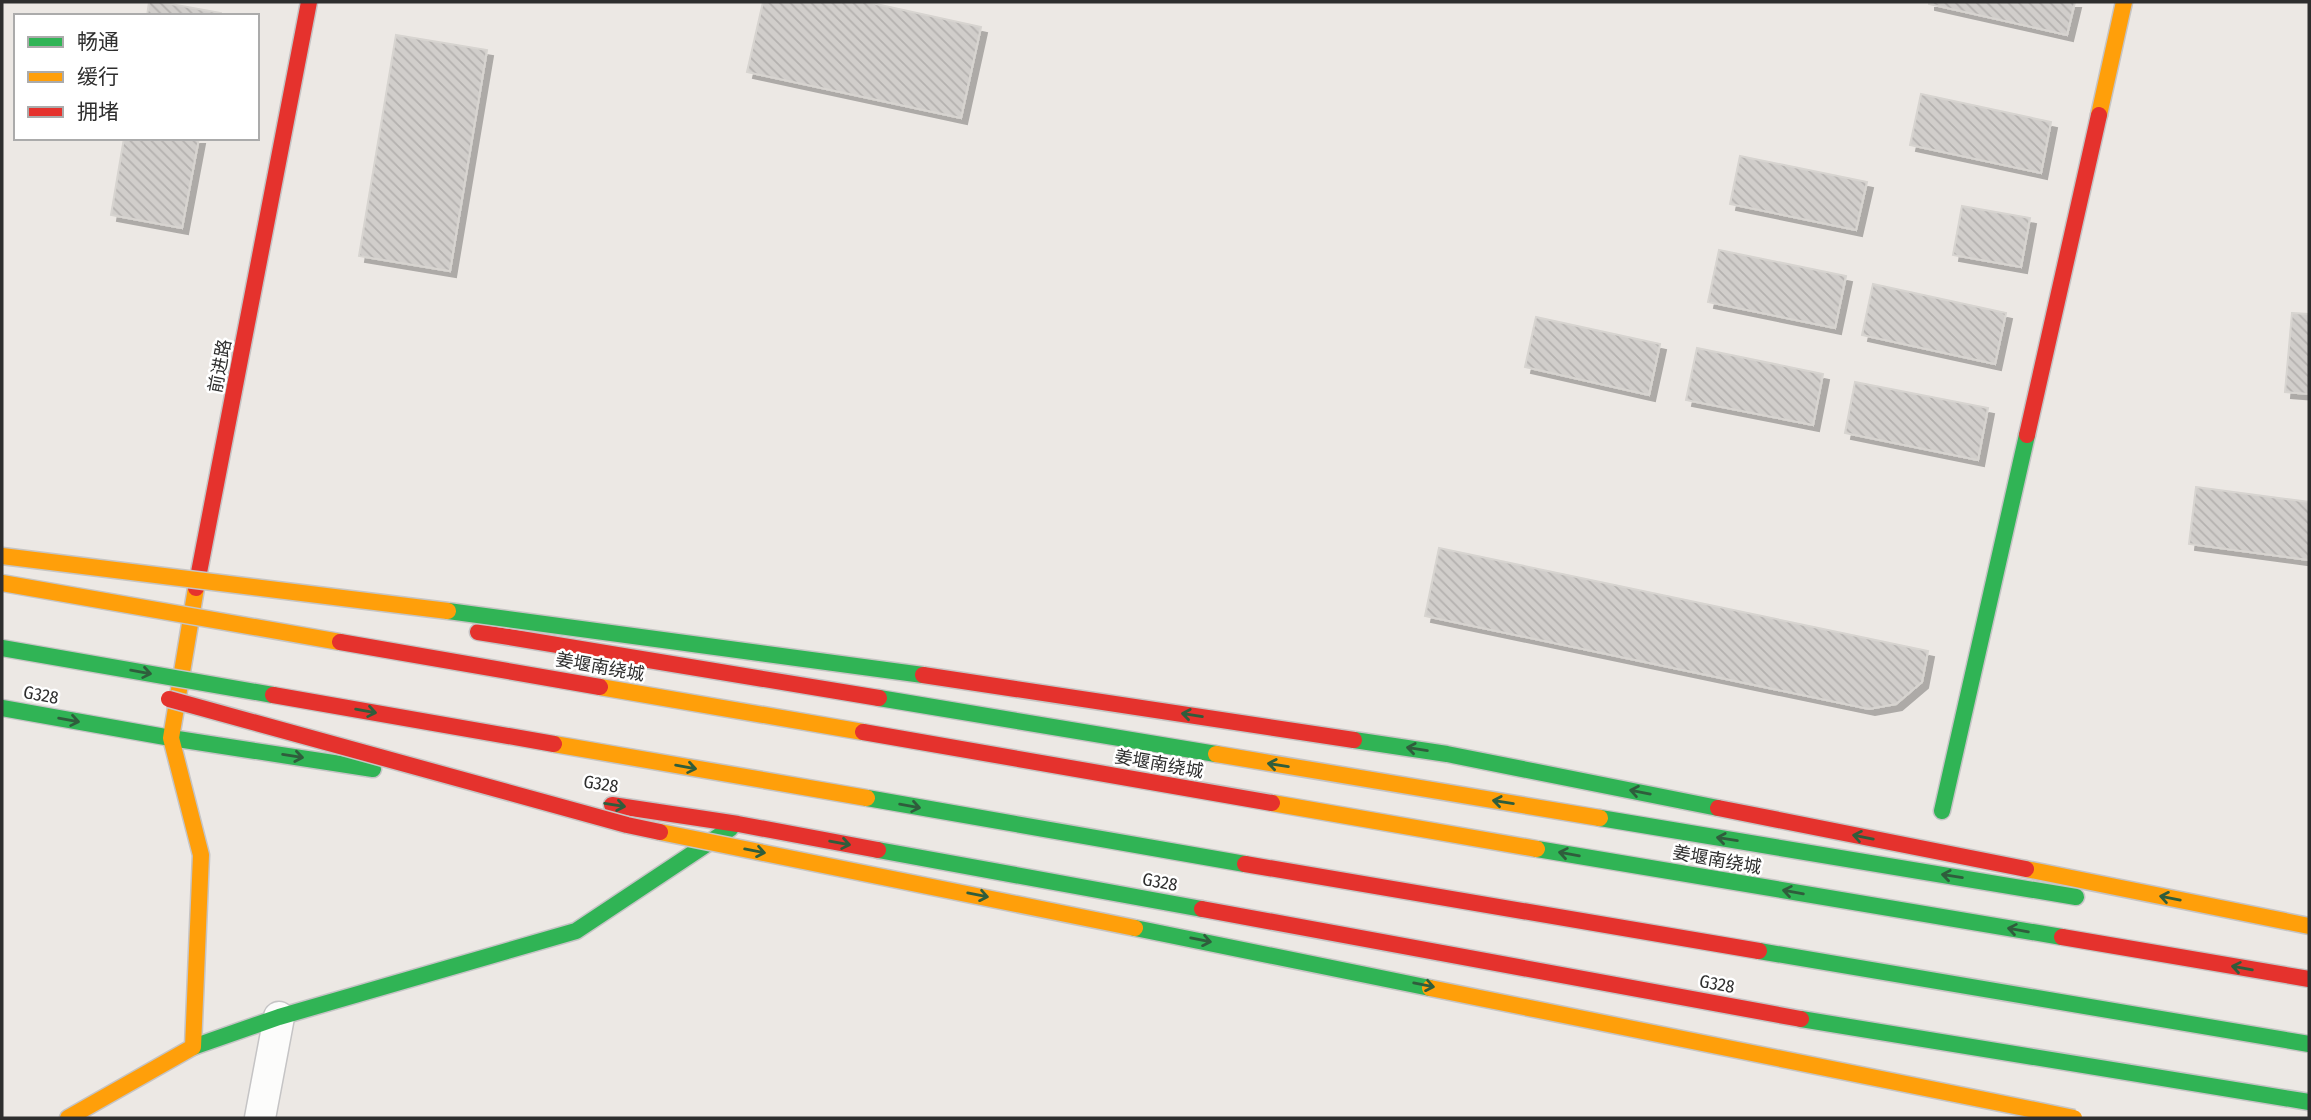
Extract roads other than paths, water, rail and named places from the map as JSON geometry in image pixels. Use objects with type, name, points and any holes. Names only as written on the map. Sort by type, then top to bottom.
[{"type":"main road","name":"前进路","points":[[171,738],[197,585],[309,2]]},
{"type":"main road","points":[[1942,811],[2124,2]]},
{"type":"main road","points":[[2,554],[2091,899]]},
{"type":"main road","points":[[2,554],[490,616],[980,683],[1447,754],[2309,926]]},
{"type":"main road","name":"姜堰南绕城","points":[[2,583],[1462,836],[2309,979]]},
{"type":"main road","points":[[2,648],[1457,901],[2309,1044]]},
{"type":"main road","points":[[2,654],[108,683]]},
{"type":"main road","points":[[148,694],[628,825],[2074,1118]]},
{"type":"main road","name":"G328","points":[[2,708],[171,738],[738,824],[1889,1035],[2309,1102]]},
{"type":"main road","points":[[171,738],[201,855],[193,1046]]},
{"type":"main road","points":[[68,1118],[193,1046],[279,1017],[576,932],[738,824]]},
{"type":"main road","points":[[2118,904],[2309,935]]},
{"type":"street","points":[[260,1118],[279,1017]]}]
